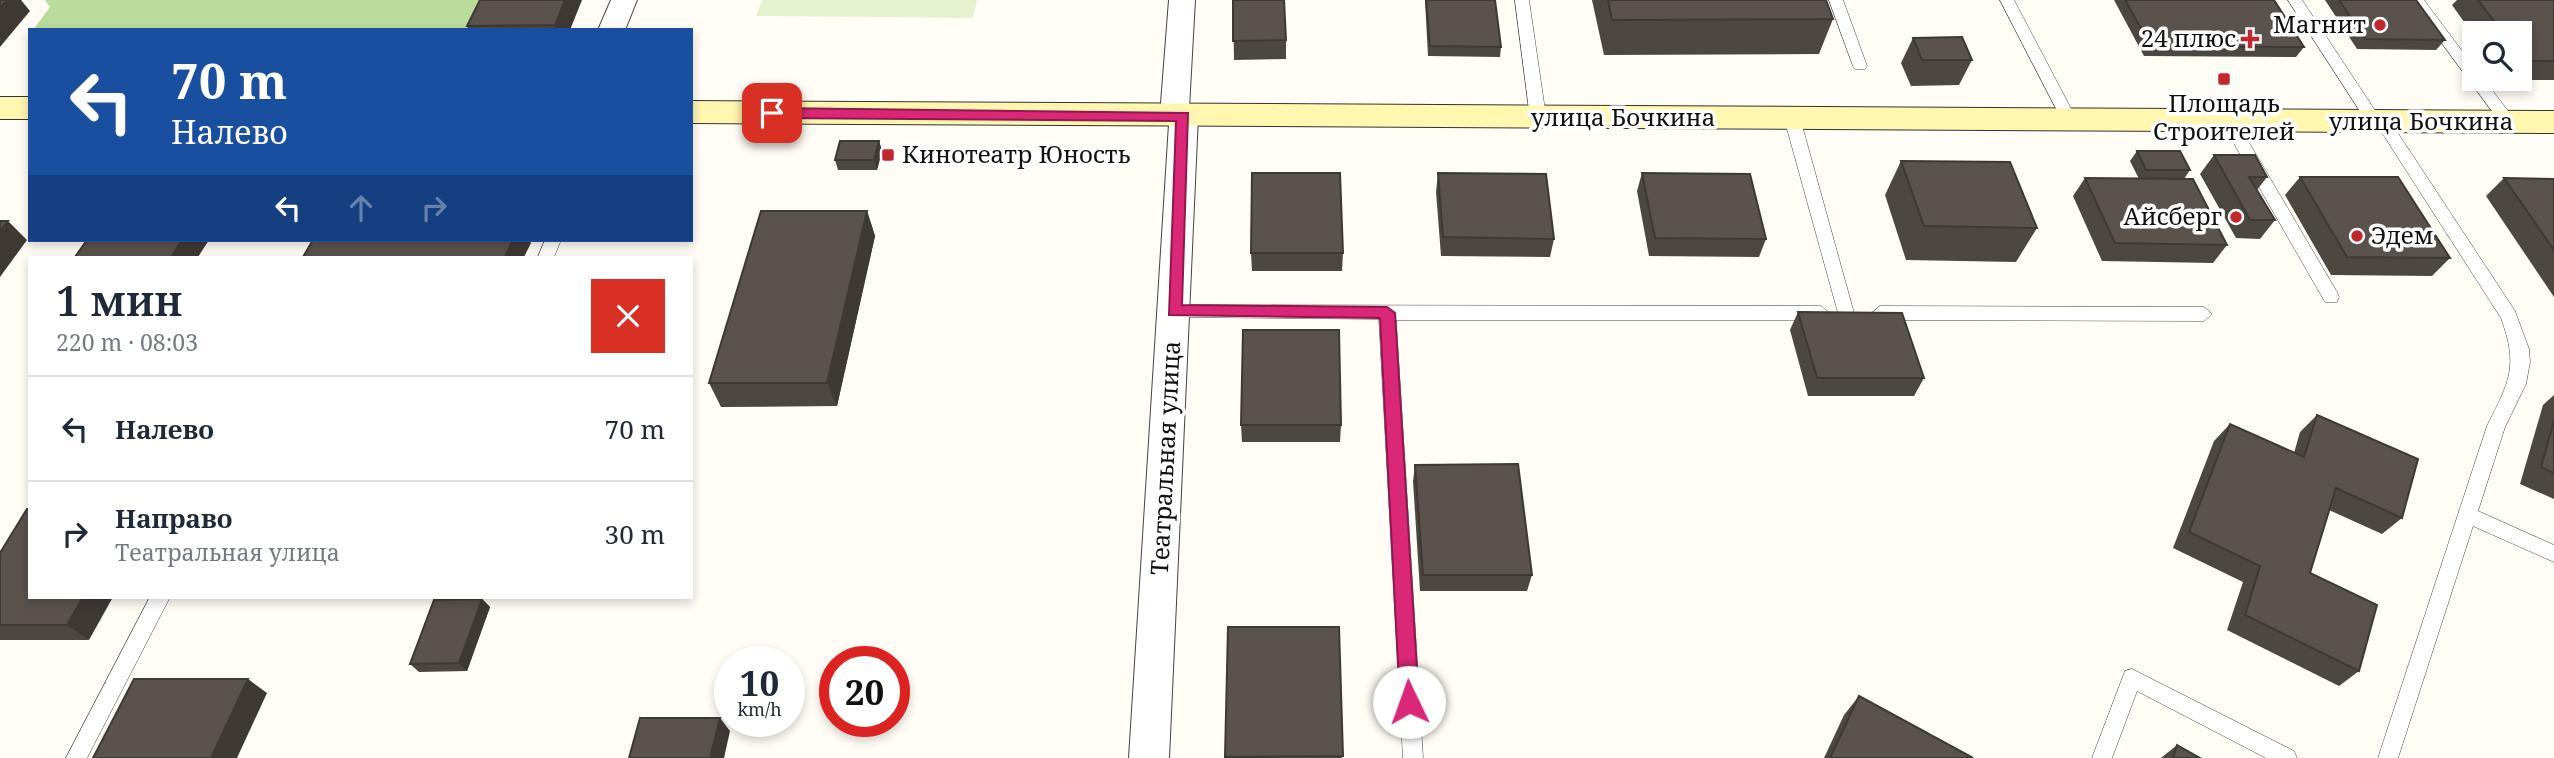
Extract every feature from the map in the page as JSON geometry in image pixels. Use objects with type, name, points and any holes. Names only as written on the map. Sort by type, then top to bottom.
[{"type":"main road","points":[[0,108],[28,108]]},
{"type":"main road","name":"улица Бочкина","points":[[693,112],[2554,122]]},
{"type":"street","points":[[612,28],[624,0]]},
{"type":"street","name":"Театральная улица","points":[[1149,758],[1174,311],[1182,0]]},
{"type":"lane","points":[[1522,0],[1538,117]]},
{"type":"lane","points":[[1836,0],[1860,66]]},
{"type":"lane","points":[[2007,0],[2069,120]]},
{"type":"lane","points":[[2295,0],[2509,316],[2522,349],[2522,376],[2496,426],[2469,516],[2388,758]]},
{"type":"lane","points":[[2417,0],[2462,61]]},
{"type":"lane","points":[[2485,91],[2508,122]]},
{"type":"lane","points":[[1792,118],[1846,313]]},
{"type":"lane","points":[[2228,121],[2331,297]]},
{"type":"lane","points":[[1174,311],[2204,314]]},
{"type":"lane","points":[[1387,313],[1413,758]]},
{"type":"lane","points":[[2469,516],[2554,554]]},
{"type":"lane","points":[[76,758],[159,599]]},
{"type":"lane","points":[[2102,758],[2132,678],[2287,758]]},
{"type":"green space","points":[[45,0],[488,0],[474,28],[34,28],[50,7]]},
{"type":"green space","points":[[762,0],[977,0],[973,18],[756,16]]},
{"type":"building","points":[[480,0],[565,0],[555,25],[467,26]]},
{"type":"building","points":[[1233,0],[1284,0],[1286,40],[1233,41]]},
{"type":"building","points":[[1426,0],[1495,0],[1501,47],[1430,46]]},
{"type":"building","points":[[1608,0],[1826,0],[1833,19],[1612,20]]},
{"type":"building","points":[[2125,0],[2274,0],[2304,47],[2151,46]]},
{"type":"building","name":"Магнит","points":[[2339,0],[2416,0],[2445,40],[2365,39]]},
{"type":"building","points":[[2478,0],[2554,0],[2554,61],[2532,61],[2532,21],[2494,21]]},
{"type":"building","points":[[1962,37],[1972,60],[1922,60],[1913,38]]},
{"type":"building","points":[[840,141],[879,141],[874,160],[835,160]]},
{"type":"building","points":[[2137,151],[2180,151],[2190,170],[2146,170]]},
{"type":"building","points":[[2214,155],[2255,155],[2267,177],[2249,177],[2275,220],[2250,220]]},
{"type":"building","points":[[1901,161],[2010,162],[2037,228],[1924,226]]},
{"type":"building","points":[[1252,173],[1340,173],[1343,253],[1251,253]]},
{"type":"building","points":[[1438,173],[1546,174],[1554,239],[1443,237]]},
{"type":"building","points":[[1642,173],[1750,174],[1766,239],[1655,238]]},
{"type":"building","points":[[2300,177],[2398,177],[2450,258],[2347,257]]},
{"type":"building","points":[[2085,178],[2193,179],[2227,245],[2115,243]]},
{"type":"building","points":[[2504,178],[2554,179],[2554,250]]},
{"type":"building","points":[[761,211],[867,211],[827,383],[709,383]]},
{"type":"building","points":[[0,221],[8,221],[0,232]]},
{"type":"building","points":[[86,242],[181,242],[172,256],[76,256]]},
{"type":"building","points":[[312,242],[512,242],[505,256],[304,256]]},
{"type":"building","points":[[1798,312],[1902,313],[1924,378],[1817,378]]},
{"type":"building","points":[[1243,330],[1339,330],[1341,425],[1241,425]]},
{"type":"building","points":[[2317,415],[2418,459],[2402,518],[2336,488],[2310,573],[2377,605],[2359,671],[2245,615],[2260,566],[2189,532],[2230,424],[2304,457]]},
{"type":"building","points":[[2554,421],[2554,473],[2541,467]]},
{"type":"building","points":[[1518,464],[1532,575],[1423,575],[1415,465]]},
{"type":"building","points":[[28,509],[28,599],[82,599],[67,625],[0,625],[0,553]]},
{"type":"building","points":[[482,599],[459,663],[410,664],[434,600]]},
{"type":"building","points":[[1228,627],[1339,627],[1343,756],[1225,757]]},
{"type":"building","points":[[134,679],[248,679],[211,758],[93,758]]},
{"type":"building","points":[[1859,696],[1973,758],[1830,758]]},
{"type":"building","points":[[640,718],[714,718],[715,737],[710,758],[629,758]]},
{"type":"building","points":[[2177,745],[2200,758],[2173,758]]},
{"type":"place","name":"Магнит","points":[[2380,25]]},
{"type":"place","name":"24 плюс","points":[[2250,39]]},
{"type":"place","name":"Площадь Строителей","points":[[2224,79]]},
{"type":"place","name":"Кинотеатр Юность","points":[[888,155]]},
{"type":"place","name":"Айсберг","points":[[2236,217]]},
{"type":"place","name":"Эдем","points":[[2357,236]]},
{"type":"route","points":[[772,113],[1184,116],[1174,311],[1387,313],[1409,702]]}]
